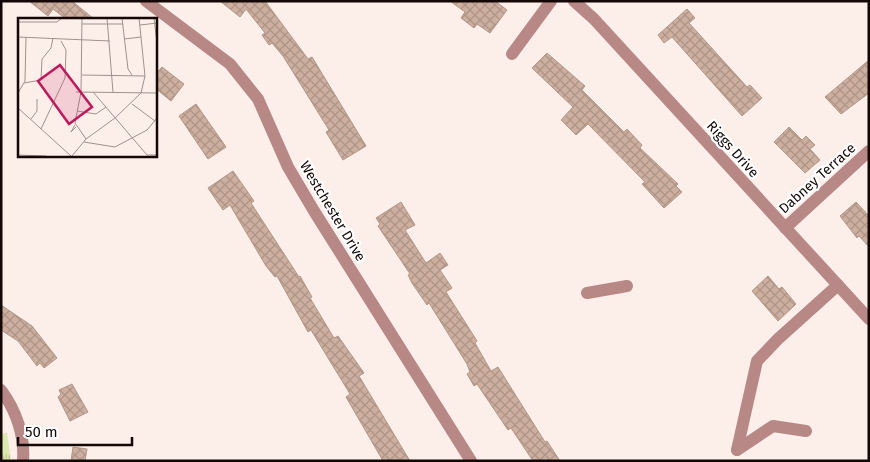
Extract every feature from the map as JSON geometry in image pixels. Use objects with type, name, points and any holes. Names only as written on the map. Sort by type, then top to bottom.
[{"type":"street","name":"Westchester Drive","points":[[146,1],[230,64],[258,99],[288,167],[471,461]]},
{"type":"street","points":[[512,54],[551,1]]},
{"type":"street","name":"Riggs Drive","points":[[574,1],[594,18],[869,319]]},
{"type":"street","name":"Dabney Terrace","points":[[785,228],[869,151]]},
{"type":"street","points":[[806,431],[773,426],[737,450],[757,361],[838,285]]},
{"type":"street","points":[[587,293],[627,286]]},
{"type":"street","points":[[1,390],[17,420],[21,434],[23,461]]},
{"type":"green space","points":[[7,433],[11,461],[1,461],[1,434]]},
{"type":"building","points":[[29,1],[72,1],[93,18],[65,18],[53,9],[48,16]]},
{"type":"building","points":[[220,1],[265,1],[308,59],[312,57],[366,146],[343,160],[326,132],[329,130],[283,56],[272,43],[269,45],[262,35],[265,33],[246,9],[240,17]]},
{"type":"building","points":[[450,1],[495,1],[507,10],[490,33],[477,24],[474,28],[461,18],[465,12]]},
{"type":"building","points":[[687,9],[695,18],[689,23],[747,87],[750,85],[762,98],[742,116],[672,37],[664,43],[658,35]]},
{"type":"building","points":[[547,53],[585,86],[582,90],[624,132],[627,129],[642,145],[640,148],[678,184],[676,186],[682,192],[664,208],[642,184],[645,182],[588,124],[576,135],[561,120],[573,107],[532,68]]},
{"type":"building","points":[[869,60],[869,93],[841,114],[825,97]]},
{"type":"building","points":[[162,67],[184,84],[171,101],[156,89],[156,74]]},
{"type":"building","points":[[196,104],[226,147],[208,159],[179,116]]},
{"type":"building","points":[[789,127],[802,140],[806,136],[815,145],[810,149],[820,160],[805,173],[774,142]]},
{"type":"building","points":[[233,171],[254,201],[251,203],[300,276],[312,297],[310,298],[334,338],[338,336],[364,373],[359,376],[410,461],[383,461],[346,397],[350,394],[311,330],[308,332],[277,276],[275,277],[266,266],[230,205],[223,210],[208,188]]},
{"type":"building","points":[[401,202],[415,225],[405,230],[426,263],[440,253],[448,265],[440,270],[452,288],[446,292],[477,341],[475,343],[491,371],[498,367],[545,442],[547,441],[560,461],[533,461],[511,428],[508,430],[477,384],[474,386],[467,374],[470,372],[467,364],[429,303],[427,305],[412,283],[408,275],[410,274],[378,226],[380,224],[376,218]]},
{"type":"building","points":[[856,202],[869,216],[869,247],[859,236],[857,238],[840,216]]},
{"type":"building","points":[[768,276],[779,289],[782,287],[796,304],[778,321],[752,291]]},
{"type":"building","points":[[1,305],[32,326],[57,358],[44,368],[40,363],[37,366],[18,341],[1,330]]},
{"type":"building","points":[[72,384],[88,412],[70,421],[58,397],[61,394],[59,390]]},
{"type":"building","points":[[73,447],[87,449],[85,461],[71,461]]}]
